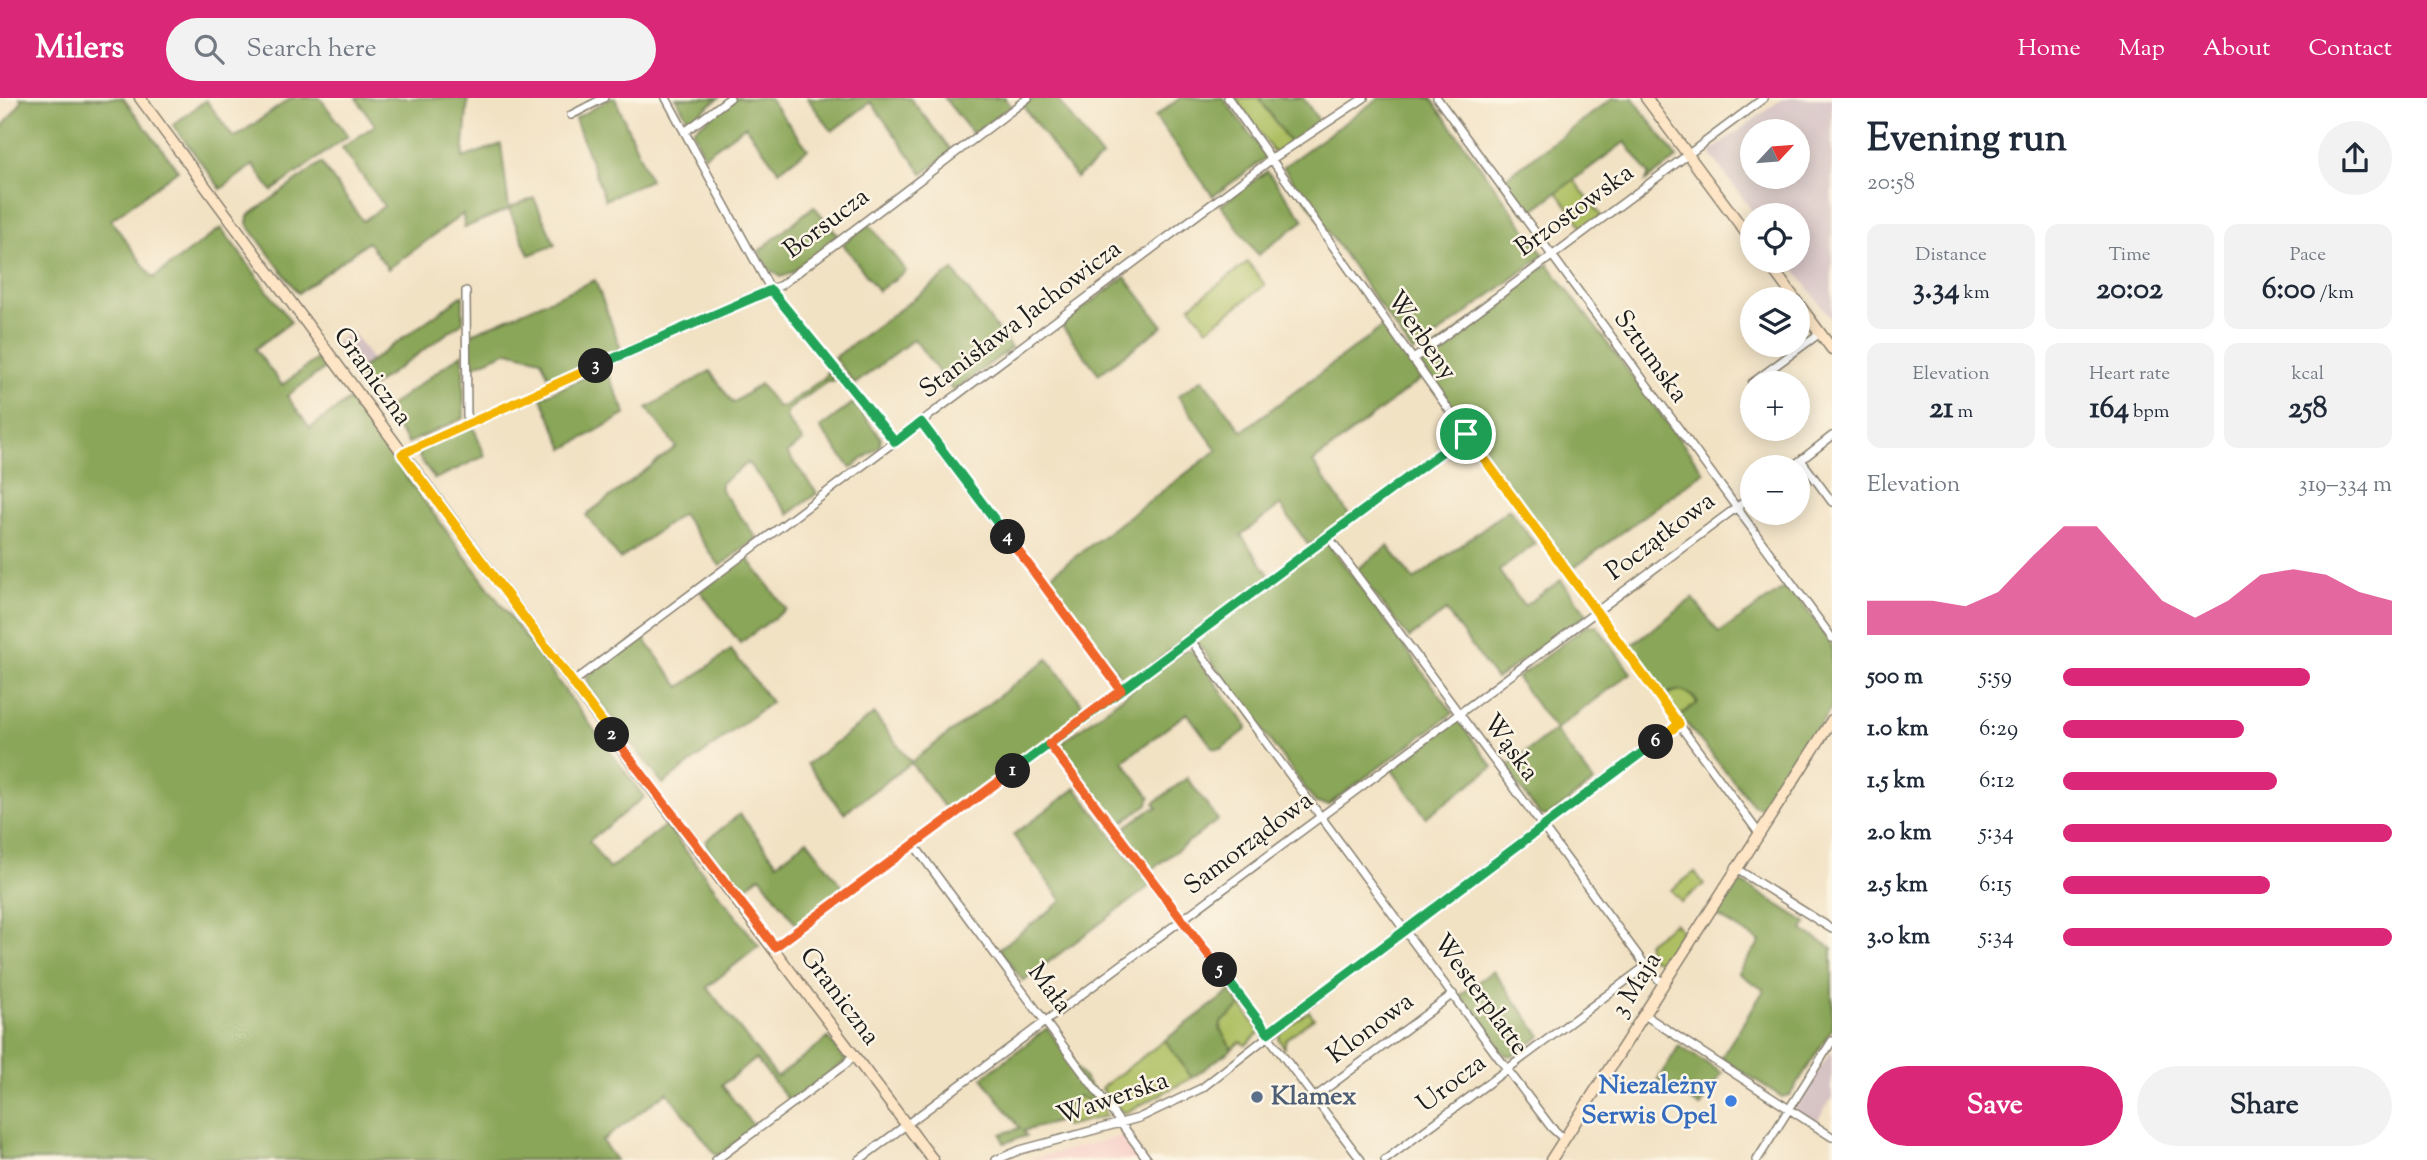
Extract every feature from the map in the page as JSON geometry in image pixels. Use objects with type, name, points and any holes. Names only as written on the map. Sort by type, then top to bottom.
[{"type":"street","name":"Graniczna","points":[[140,98],[572,683],[909,1123],[933,1160]]},
{"type":"street","points":[[571,115],[604,98]]},
{"type":"street","points":[[666,98],[771,290],[895,442]]},
{"type":"street","points":[[685,131],[730,98]]},
{"type":"street","name":"Borsucza","points":[[402,454],[771,290],[1028,98]]},
{"type":"street","name":"Werbeny","points":[[1227,98],[1412,360],[1758,832]]},
{"type":"street","name":"Stanisława Jachowicza","points":[[572,683],[1272,159],[1364,98]]},
{"type":"street","name":"Sztumska","points":[[1437,98],[1735,509],[1832,638]]},
{"type":"street","points":[[1646,98],[1740,224]]},
{"type":"street","name":"Brzostowska","points":[[1412,360],[1764,98]]},
{"type":"street","points":[[466,291],[467,423]]},
{"type":"street","points":[[1810,320],[1832,349]]},
{"type":"street","points":[[1769,371],[1820,333]]},
{"type":"street","points":[[921,422],[1121,690]]},
{"type":"street","points":[[775,947],[1466,434]]},
{"type":"street","points":[[1807,455],[1832,436]]},
{"type":"street","points":[[1810,472],[1832,502]]},
{"type":"street","name":"Początkowa","points":[[1596,612],[1740,505]]},
{"type":"street","name":"Wąska","points":[[1327,535],[1542,828],[1646,967],[1662,983]]},
{"type":"street","name":"Samorządowa","points":[[859,1160],[1596,612]]},
{"type":"street","name":"Westerplatte","points":[[1189,638],[1507,1069],[1551,1127],[1564,1139]]},
{"type":"street","name":"3 Maja","points":[[1551,1160],[1758,832],[1832,721]]},
{"type":"street","name":"Wawerska","points":[[996,1160],[1020,1150],[1123,1124],[1160,1111],[1202,1088],[1268,1033],[1679,724]]},
{"type":"street","points":[[1049,744],[1361,1160]]},
{"type":"street","name":"Mała","points":[[914,845],[1148,1160]]},
{"type":"street","points":[[1735,868],[1832,929]]},
{"type":"street","name":"Urocza","points":[[1385,1160],[1646,967]]},
{"type":"street","name":"Klonowa","points":[[1315,1097],[1453,994]]},
{"type":"street","points":[[1643,1014],[1832,1137]]},
{"type":"street","points":[[1757,1160],[1832,1041]]},
{"type":"street","points":[[716,1160],[846,1063],[854,1052]]},
{"type":"street","name":"Graniczna","points":[[926,1148],[940,1160]]},
{"type":"shaded area","points":[[1783,98],[1832,98],[1832,320],[1797,273],[1810,273],[1810,203],[1746,203],[1711,155],[1711,151],[1740,130],[1740,189],[1810,189],[1810,119],[1754,119]]},
{"type":"shaded area","points":[[352,331],[372,360],[356,372],[335,343]]},
{"type":"shaded area","points":[[1832,1050],[1832,1098],[1816,1123],[1793,1109]]},
{"type":"shaded area","points":[[1123,1136],[1141,1160],[1027,1160]]},
{"type":"green space","points":[[20,98],[123,98],[178,170],[111,220],[153,278],[221,228],[291,322],[255,349],[282,385],[318,358],[325,368],[287,396],[310,428],[349,400],[644,797],[589,841],[609,869],[666,825],[759,946],[707,987],[777,1077],[828,1038],[846,1061],[790,1102],[756,1059],[722,1085],[755,1128],[717,1156],[667,1092],[602,1141],[616,1160],[0,1160],[0,130],[22,101]]},
{"type":"green space","points":[[291,98],[320,98],[348,136],[272,191],[253,165],[221,189],[173,125],[206,100],[234,138]]},
{"type":"green space","points":[[356,98],[468,98],[463,158],[501,144],[509,208],[534,198],[555,245],[529,255],[509,209],[464,228],[463,214],[388,269],[368,242],[298,293],[247,224],[248,216],[321,163],[363,221],[384,206],[342,148],[375,125]]},
{"type":"green space","points":[[615,98],[650,180],[605,200],[575,119]]},
{"type":"green space","points":[[676,98],[719,98],[689,121]]},
{"type":"green space","points":[[736,98],[769,98],[808,149],[779,171],[745,126],[704,156],[693,130]]},
{"type":"green space","points":[[807,98],[910,98],[952,151],[923,174],[871,102],[832,131]]},
{"type":"green space","points":[[944,98],[1005,98],[1011,106],[973,134]]},
{"type":"green space","points":[[1034,98],[1056,98],[1102,157],[1076,178],[1023,106]]},
{"type":"green space","points":[[1180,98],[1223,98],[1267,157],[1213,196],[1155,117]]},
{"type":"green space","points":[[1235,98],[1259,98],[1290,143],[1274,153]]},
{"type":"green space","points":[[1259,98],[1303,98],[1320,122],[1290,143]]},
{"type":"green space","points":[[1379,98],[1431,98],[1544,255],[1413,353],[1283,167]]},
{"type":"green space","points":[[1613,98],[1633,98],[1677,158],[1646,181],[1649,174],[1625,142],[1526,215],[1500,182]]},
{"type":"green space","points":[[1267,171],[1304,220],[1258,255],[1221,205]]},
{"type":"green space","points":[[1573,179],[1601,216],[1584,229],[1557,192]]},
{"type":"green space","points":[[814,206],[839,237],[791,273],[781,277],[769,269],[759,251]]},
{"type":"green space","points":[[869,224],[906,271],[878,291],[843,244]]},
{"type":"green space","points":[[1248,262],[1265,285],[1207,329],[1190,306]]},
{"type":"green space","points":[[1548,264],[1704,472],[1571,570],[1417,361]]},
{"type":"green space","points":[[953,270],[1011,348],[953,391],[914,339],[855,384],[834,358]]},
{"type":"green space","points":[[1125,277],[1163,326],[1099,374],[1061,325]]},
{"type":"green space","points":[[595,280],[621,349],[550,380],[541,359],[508,351],[469,368],[469,335]]},
{"type":"green space","points":[[463,295],[463,322],[369,389],[356,372]]},
{"type":"green space","points":[[1385,325],[1421,379],[1313,462],[1350,516],[1309,546],[1280,505],[1241,535],[1270,576],[1126,683],[1047,578],[1217,450],[1178,396],[1202,379],[1242,431]]},
{"type":"green space","points":[[463,353],[464,418],[408,443],[384,410]]},
{"type":"green space","points":[[605,368],[626,414],[564,449],[541,397]]},
{"type":"green space","points":[[710,371],[733,403],[760,384],[778,407],[785,406],[825,377],[827,371],[835,381],[828,381],[788,410],[786,418],[803,441],[787,453],[817,493],[789,514],[748,463],[721,483],[721,490],[757,538],[720,566],[682,514],[620,559],[586,515],[676,447],[647,408]]},
{"type":"green space","points":[[853,403],[881,438],[880,446],[851,468],[820,428]]},
{"type":"green space","points":[[473,426],[485,456],[435,479],[419,457],[420,450]]},
{"type":"green space","points":[[1509,509],[1535,544],[1499,571],[1524,606],[1561,580],[1587,614],[1496,679],[1446,611],[1409,638],[1356,570],[1388,546],[1414,580]]},
{"type":"green space","points":[[1326,540],[1453,713],[1328,805],[1316,803],[1194,638]]},
{"type":"green space","points":[[746,556],[786,609],[740,643],[700,591]]},
{"type":"green space","points":[[1789,585],[1832,645],[1832,707],[1764,809],[1753,805],[1680,716],[1698,702],[1683,691],[1665,695],[1629,647],[1693,598],[1719,633]]},
{"type":"green space","points":[[1587,625],[1597,626],[1631,673],[1555,730],[1517,678]]},
{"type":"green space","points":[[641,635],[680,687],[731,650],[771,702],[663,784],[587,685],[588,674]]},
{"type":"green space","points":[[1185,650],[1192,651],[1247,726],[1246,730],[1221,749],[1213,748],[1187,713],[1123,761],[1150,797],[1148,804],[1123,822],[1115,820],[1062,748],[1064,741]]},
{"type":"green space","points":[[1048,659],[1088,712],[951,816],[911,763],[844,813],[807,764],[874,714],[911,762]]},
{"type":"green space","points":[[1679,690],[1688,693],[1698,703],[1680,716],[1665,695]]},
{"type":"green space","points":[[1458,720],[1493,767],[1426,817],[1392,770]]},
{"type":"green space","points":[[1555,730],[1594,782],[1548,816],[1540,815],[1505,768]]},
{"type":"green space","points":[[1187,778],[1218,820],[1152,869],[1125,834],[1127,826],[1151,809],[1158,808],[1154,803]]},
{"type":"green space","points":[[1076,788],[1150,886],[1023,981],[999,949],[1062,901],[1013,835]]},
{"type":"green space","points":[[740,814],[777,863],[807,840],[847,893],[800,929],[760,876],[740,891],[705,845],[707,840]]},
{"type":"green space","points":[[1695,872],[1704,884],[1681,902],[1671,890]]},
{"type":"green space","points":[[1743,883],[1807,923],[1803,930],[1832,948],[1832,1029],[1790,1095],[1782,1097],[1721,1058],[1764,990],[1738,973],[1760,942],[1716,915],[1736,884]]},
{"type":"green space","points":[[1674,923],[1682,931],[1662,962],[1651,959],[1647,943]]},
{"type":"green space","points":[[1493,971],[1541,1036],[1513,1056],[1505,1055],[1460,995]]},
{"type":"green space","points":[[1231,991],[1240,1004],[1238,1009],[1221,1023],[1220,1029],[1232,1049],[1192,1078],[1165,1040]]},
{"type":"green space","points":[[1240,1004],[1260,1032],[1246,1045],[1240,1042],[1232,1049],[1222,1035],[1221,1023],[1238,1009]]},
{"type":"green space","points":[[1309,1011],[1314,1018],[1286,1039],[1284,1048],[1279,1039],[1280,1032]]},
{"type":"green space","points":[[1047,1028],[1099,1098],[1090,1102],[1079,1096],[1060,1111],[1061,1121],[1023,1131],[1026,1136],[1004,1143],[1001,1134],[1020,1128],[982,1078]]},
{"type":"green space","points":[[1165,1040],[1192,1078],[1125,1113],[1117,1108],[1101,1088]]},
{"type":"green space","points":[[1679,1046],[1722,1073],[1700,1107],[1658,1079]]},
{"type":"green space","points":[[1079,1096],[1099,1098],[1106,1116],[1065,1126],[1059,1111]]},
{"type":"place","name":"Klamex","points":[[1257,1097]]},
{"type":"place","name":"Niezależny Serwis Opel","points":[[1731,1101]]},
{"type":"route","points":[[1466,434],[1189,638],[1121,690],[1049,744],[955,816],[775,947],[588,704],[402,454],[771,290],[895,442],[921,422],[1121,690],[1049,744],[1268,1033],[1679,724],[1466,434]]}]
